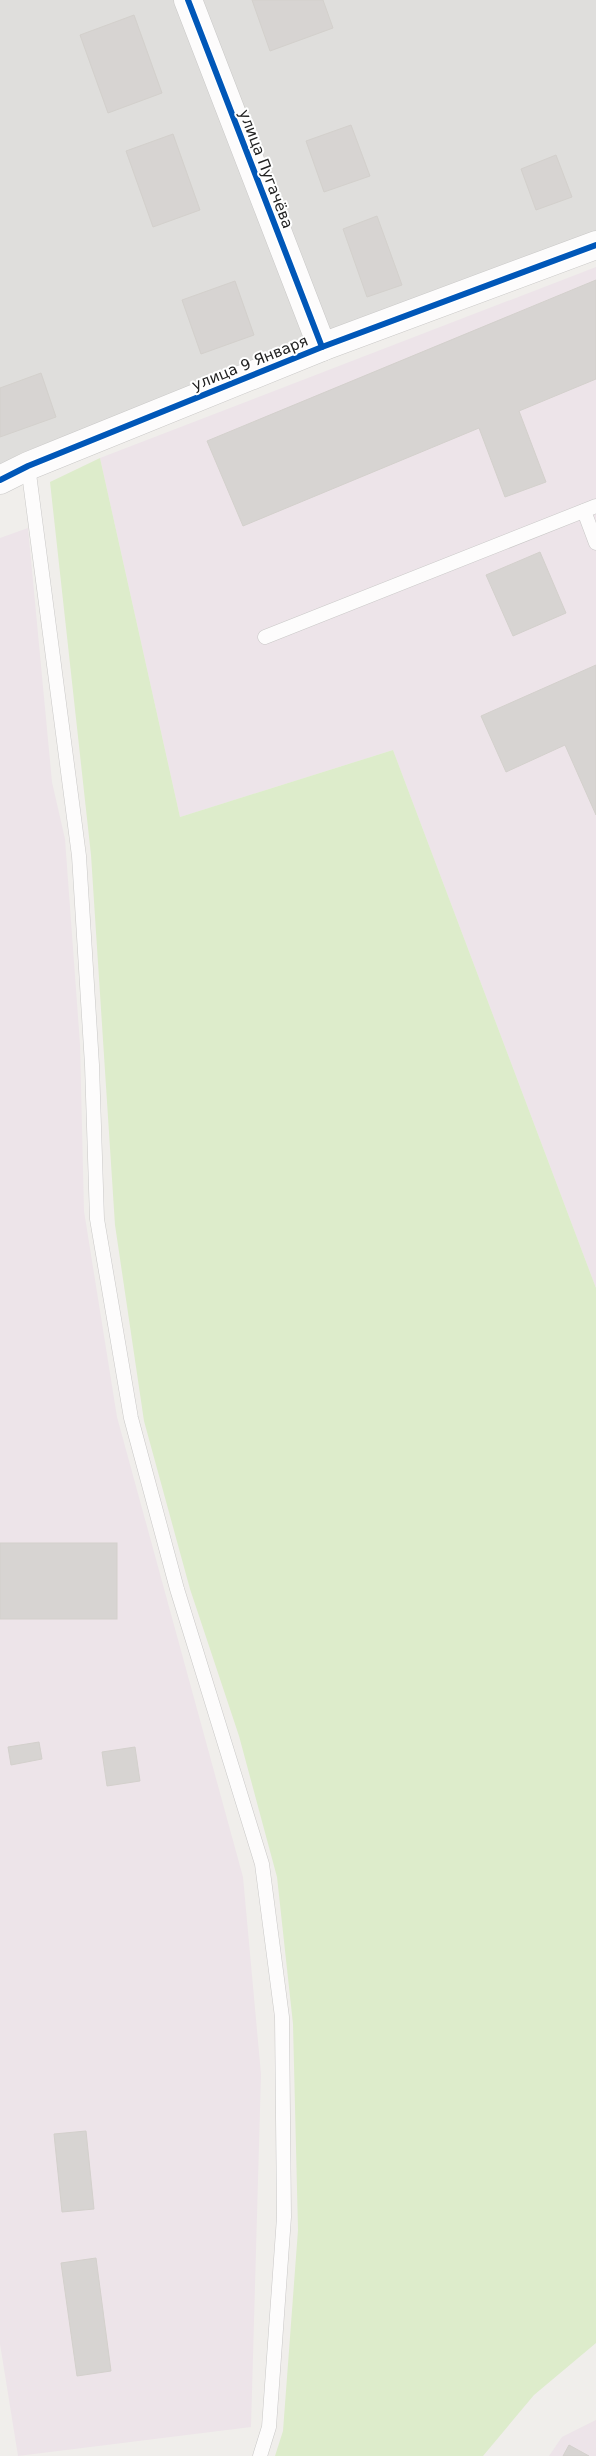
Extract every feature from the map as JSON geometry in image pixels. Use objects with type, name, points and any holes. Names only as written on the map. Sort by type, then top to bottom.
[{"type":"street","name":"улица Пугачёва","points":[[188,0],[322,347]]},
{"type":"street","name":"улица 9 Января","points":[[0,480],[28,466],[322,347],[596,245]]},
{"type":"lane","points":[[28,466],[79,856],[92,1065],[98,1219],[131,1418],[177,1589],[262,1864],[282,2017],[284,2217],[269,2427],[260,2456]]},
{"type":"lane","points":[[264,636],[590,508],[596,543]]},
{"type":"shaded area","points":[[0,0],[177,0],[311,342],[21,453],[0,465]]},
{"type":"shaded area","points":[[194,0],[596,0],[596,238],[324,339]]},
{"type":"shaded area","points":[[596,267],[596,1288],[393,750],[180,817],[100,458]]},
{"type":"shaded area","points":[[28,528],[52,782],[65,839],[80,1044],[84,1211],[117,1417],[243,1877],[261,2074],[251,2427],[18,2456],[0,2344],[0,538]]},
{"type":"shaded area","points":[[596,2420],[596,2456],[549,2456],[562,2437]]},
{"type":"green space","points":[[100,458],[180,817],[393,750],[596,1288],[596,2343],[534,2395],[483,2456],[275,2456],[283,2431],[298,2230],[293,2024],[277,1877],[239,1736],[190,1589],[144,1421],[115,1225],[91,855],[50,482]]},
{"type":"building","points":[[252,0],[323,0],[333,28],[270,51]]},
{"type":"building","points":[[134,15],[162,93],[108,113],[80,35]]},
{"type":"building","points":[[351,125],[370,176],[324,192],[306,141]]},
{"type":"building","points":[[173,134],[200,210],[153,227],[126,151]]},
{"type":"building","points":[[556,155],[572,197],[536,210],[521,169]]},
{"type":"building","points":[[377,216],[402,285],[367,297],[343,229]]},
{"type":"building","points":[[596,280],[596,379],[519,411],[546,482],[505,497],[479,428],[243,526],[207,441]]},
{"type":"building","points":[[235,281],[254,335],[201,354],[182,300]]},
{"type":"building","points":[[41,373],[56,417],[0,437],[0,388]]},
{"type":"building","points":[[540,552],[566,613],[513,636],[486,575]]},
{"type":"building","points":[[596,665],[596,815],[565,745],[506,772],[481,716]]},
{"type":"building","points":[[0,1543],[117,1543],[117,1619],[0,1619]]},
{"type":"building","points":[[39,1742],[42,1759],[11,1765],[8,1747]]},
{"type":"building","points":[[135,1747],[140,1781],[107,1786],[102,1752]]},
{"type":"building","points":[[86,2131],[94,2209],[62,2212],[54,2134]]},
{"type":"building","points":[[96,2258],[111,2371],[77,2376],[61,2263]]},
{"type":"building","points":[[569,2445],[589,2456],[563,2456]]},
{"type":"cycle path","points":[[188,0],[322,347]]},
{"type":"cycle path","points":[[0,480],[28,466],[322,347],[596,245]]}]
